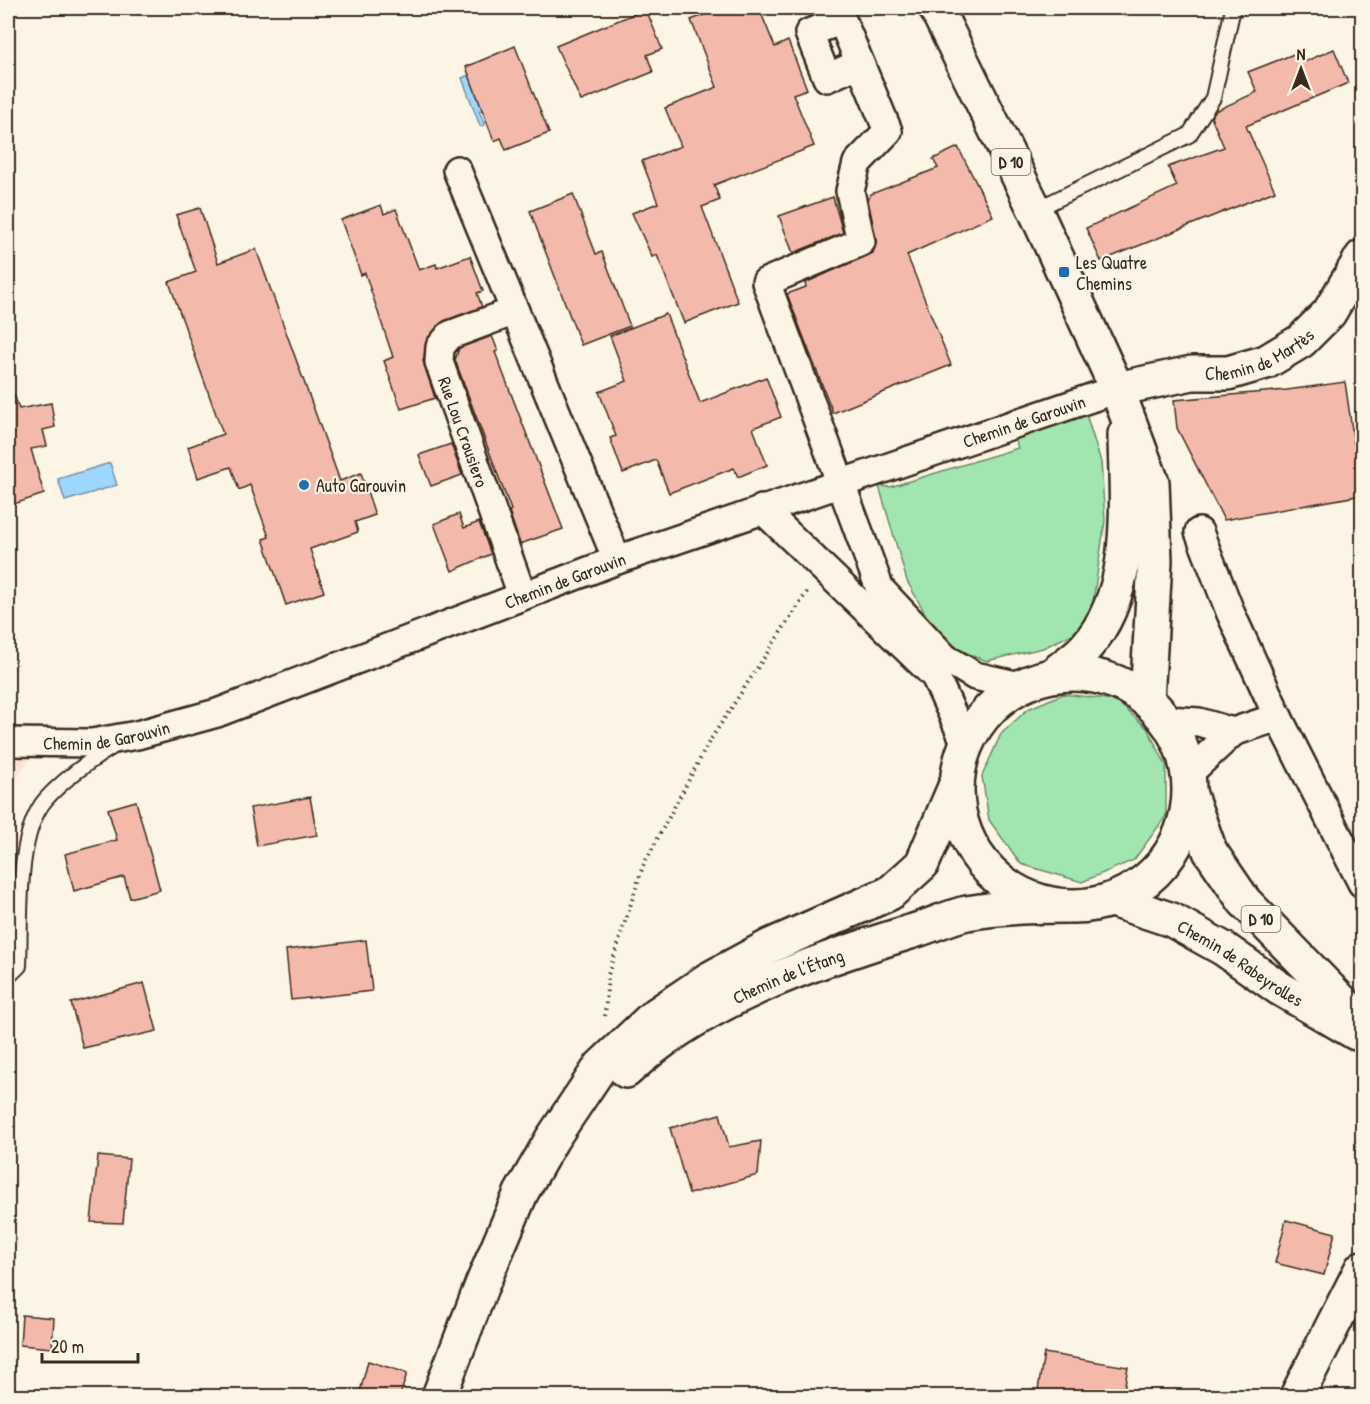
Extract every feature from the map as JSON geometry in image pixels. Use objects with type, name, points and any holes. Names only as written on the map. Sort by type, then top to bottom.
[{"type":"main road","name":"D 10","points":[[936,8],[1035,210],[1121,401],[1152,482],[1157,710]]},
{"type":"main road","name":"Chemin de Martès","points":[[1121,401],[1192,372],[1228,372],[1266,362],[1301,342],[1329,313],[1362,258]]},
{"type":"main road","name":"D 10","points":[[1053,675],[1085,648],[1107,615],[1119,578],[1126,529],[1121,401]]},
{"type":"main road","points":[[1157,710],[1119,682],[1086,674],[1053,675],[1020,686],[988,710],[966,744],[957,782],[960,818],[974,852],[999,880],[1030,898],[1066,906],[1089,905],[1112,900],[1142,884],[1167,859],[1183,829],[1190,784]]},
{"type":"main road","name":"Chemin de Rabeyrolles","points":[[1157,710],[1181,745],[1210,851],[1244,901],[1362,1023]]},
{"type":"main road","name":"Chemin de l’Étang","points":[[439,1396],[521,1193],[552,1139],[601,1066],[653,1017],[709,978],[770,946],[890,893],[922,864],[957,782]]},
{"type":"main road","name":"Chemin de Rabeyrolles","points":[[1112,900],[1172,920],[1224,949],[1279,988],[1362,1037]]},
{"type":"main road","name":"Chemin de l’Étang","points":[[552,1139],[652,1046],[736,998],[827,957],[964,914],[1010,907],[1066,906]]},
{"type":"main road","points":[[1297,1396],[1362,1268]]},
{"type":"street","points":[[860,63],[888,131],[857,163],[850,191],[861,242],[766,282],[880,589],[945,658],[975,676],[1020,686]]},
{"type":"street","points":[[458,170],[616,560]]},
{"type":"street","name":"Rue Lou Crousiero","points":[[515,311],[450,334],[440,347],[439,362],[522,595]]},
{"type":"street","name":"Chemin de Garouvin","points":[[8,742],[92,743],[126,737],[217,713],[522,595],[762,509],[840,483],[1121,401]]},
{"type":"street","points":[[762,509],[935,676],[966,744]]},
{"type":"street","points":[[1199,532],[1231,614],[1278,717],[1362,883]]},
{"type":"street","points":[[1157,710],[1233,732]]},
{"type":"street","points":[[1190,784],[1233,732],[1278,717]]},
{"type":"lane","points":[[1035,210],[1189,135],[1213,98],[1233,8]]},
{"type":"lane","points":[[8,977],[19,966],[23,873],[30,828],[45,800],[81,767],[126,737]]},
{"type":"path","points":[[601,1066],[608,975],[643,866],[710,742],[823,568]]},
{"type":"shaded area","points":[[8,756],[29,759],[8,790]]},
{"type":"shaded area","points":[[8,850],[13,853],[10,963],[8,961]]},
{"type":"green space","points":[[1085,411],[1101,462],[1105,521],[1092,608],[1079,631],[1043,648],[987,661],[954,648],[935,631],[907,581],[879,486],[890,487],[1018,448],[1015,438]]},
{"type":"green space","points":[[1063,694],[1115,700],[1147,728],[1166,765],[1166,816],[1134,860],[1082,882],[1021,864],[989,820],[982,776],[1001,734],[1028,709]]},
{"type":"water","points":[[478,71],[492,106],[479,111],[485,125],[480,126],[462,78]]},
{"type":"water","points":[[110,463],[117,485],[65,501],[58,479]]},
{"type":"building","points":[[722,8],[759,8],[775,47],[788,41],[807,89],[793,94],[814,146],[714,185],[720,200],[702,207],[738,302],[684,323],[657,255],[652,257],[632,213],[658,203],[642,161],[681,146],[665,108],[717,87],[691,20]]},
{"type":"building","points":[[646,9],[662,49],[647,55],[653,72],[581,101],[556,46]]},
{"type":"building","points":[[515,46],[549,133],[506,150],[501,138],[494,141],[466,67]]},
{"type":"building","points":[[1334,49],[1348,83],[1246,126],[1275,191],[1101,261],[1086,228],[1177,186],[1168,167],[1224,147],[1211,117],[1215,111],[1257,92],[1248,72],[1299,52],[1304,62]]},
{"type":"building","points":[[958,147],[993,216],[907,255],[951,365],[833,413],[787,294],[806,287],[805,283],[873,253],[876,239],[868,200],[871,194],[938,168],[933,159]]},
{"type":"building","points":[[573,194],[596,254],[602,252],[630,326],[581,345],[530,211]]},
{"type":"building","points":[[833,197],[843,233],[793,253],[779,216]]},
{"type":"building","points":[[381,205],[384,214],[396,209],[419,270],[436,264],[437,268],[470,256],[483,291],[477,293],[482,307],[444,321],[428,338],[423,361],[435,398],[401,409],[384,361],[393,357],[365,273],[361,275],[341,220]]},
{"type":"building","points":[[200,208],[218,263],[256,249],[340,481],[361,473],[375,515],[355,522],[358,532],[310,549],[324,592],[286,605],[263,539],[269,537],[250,485],[239,490],[231,467],[198,478],[188,447],[223,434],[169,282],[196,272],[176,215]]},
{"type":"building","points":[[666,314],[700,403],[766,377],[781,417],[753,428],[767,465],[738,477],[734,468],[669,493],[656,460],[623,473],[610,438],[616,436],[599,392],[627,381],[610,336]]},
{"type":"building","points":[[492,336],[498,351],[495,352],[563,529],[520,544],[509,511],[511,510],[455,360],[459,348]]},
{"type":"building","points":[[1345,382],[1354,443],[1362,441],[1362,495],[1224,520],[1177,428],[1174,400],[1287,390]]},
{"type":"building","points":[[14,394],[19,409],[51,403],[55,427],[43,430],[47,446],[31,449],[44,494],[8,506],[8,395]]},
{"type":"building","points":[[451,444],[462,475],[431,486],[419,455]]},
{"type":"building","points":[[459,514],[464,528],[479,522],[491,554],[452,571],[434,524]]},
{"type":"building","points":[[310,797],[317,835],[257,846],[250,808]]},
{"type":"building","points":[[136,801],[160,890],[130,898],[124,877],[74,891],[65,854],[117,840],[108,809]]},
{"type":"building","points":[[366,940],[372,991],[291,1000],[286,950]]},
{"type":"building","points":[[144,983],[157,1031],[83,1048],[71,1003]]},
{"type":"building","points":[[720,1114],[729,1147],[761,1141],[758,1175],[689,1194],[670,1128]]},
{"type":"building","points":[[98,1156],[129,1159],[123,1223],[91,1222]]},
{"type":"building","points":[[1286,1220],[1335,1233],[1324,1275],[1275,1263]]},
{"type":"building","points":[[22,1315],[54,1318],[52,1348],[20,1345]]},
{"type":"building","points":[[1044,1353],[1128,1367],[1123,1396],[1037,1396]]},
{"type":"building","points":[[368,1361],[407,1373],[400,1396],[359,1396]]},
{"type":"place","name":"Les Quatre Chemins","points":[[1064,272]]},
{"type":"place","name":"Auto Garouvin","points":[[304,485]]}]
